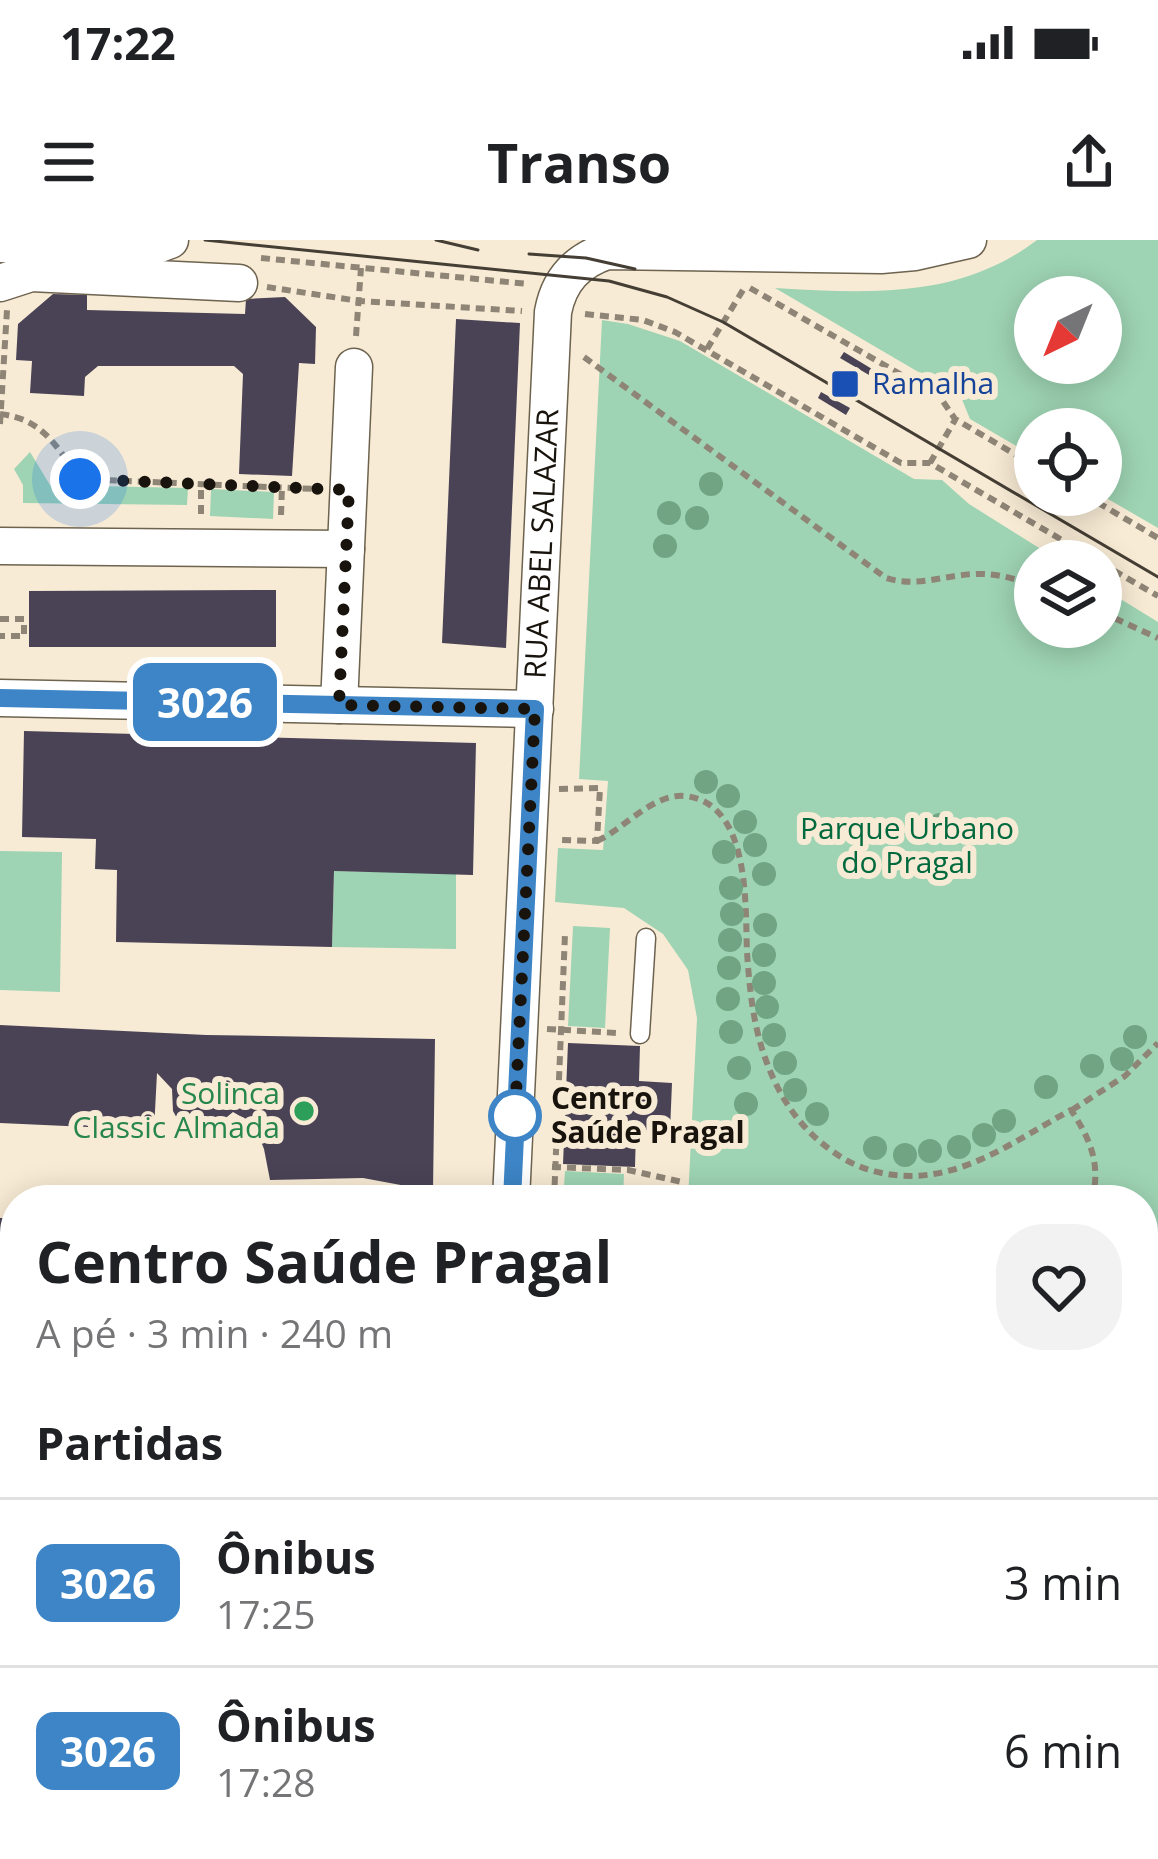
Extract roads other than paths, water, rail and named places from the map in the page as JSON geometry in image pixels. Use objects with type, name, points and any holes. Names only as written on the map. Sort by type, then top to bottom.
[{"type":"street","points":[[0,244],[143,250],[170,240]]},
{"type":"street","points":[[576,249],[881,254],[968,240]]},
{"type":"street","name":"RUA ABEL SALAZAR","points":[[512,1185],[554,312],[576,249]]},
{"type":"street","points":[[4,282],[31,274],[244,270]]},
{"type":"street","points":[[339,705],[354,367]]},
{"type":"street","points":[[0,546],[346,549]]},
{"type":"street","points":[[0,698],[535,709]]},
{"type":"lane","points":[[640,1034],[646,938]]},
{"type":"tram line","points":[[205,240],[609,281],[667,297],[723,322],[1158,577]]},
{"type":"tram line","points":[[436,240],[478,250]]},
{"type":"tram line","points":[[529,254],[586,258],[635,269]]},
{"type":"place","name":"Ramalha","points":[[845,384]]},
{"type":"place","name":"Solinca Classic Almada","points":[[304,1111]]},
{"type":"place","name":"Centro Saúde Pragal","points":[[515,1116]]},
{"type":"park label","name":"Parque Urbano do Pragal","points":[[907,846]]}]
